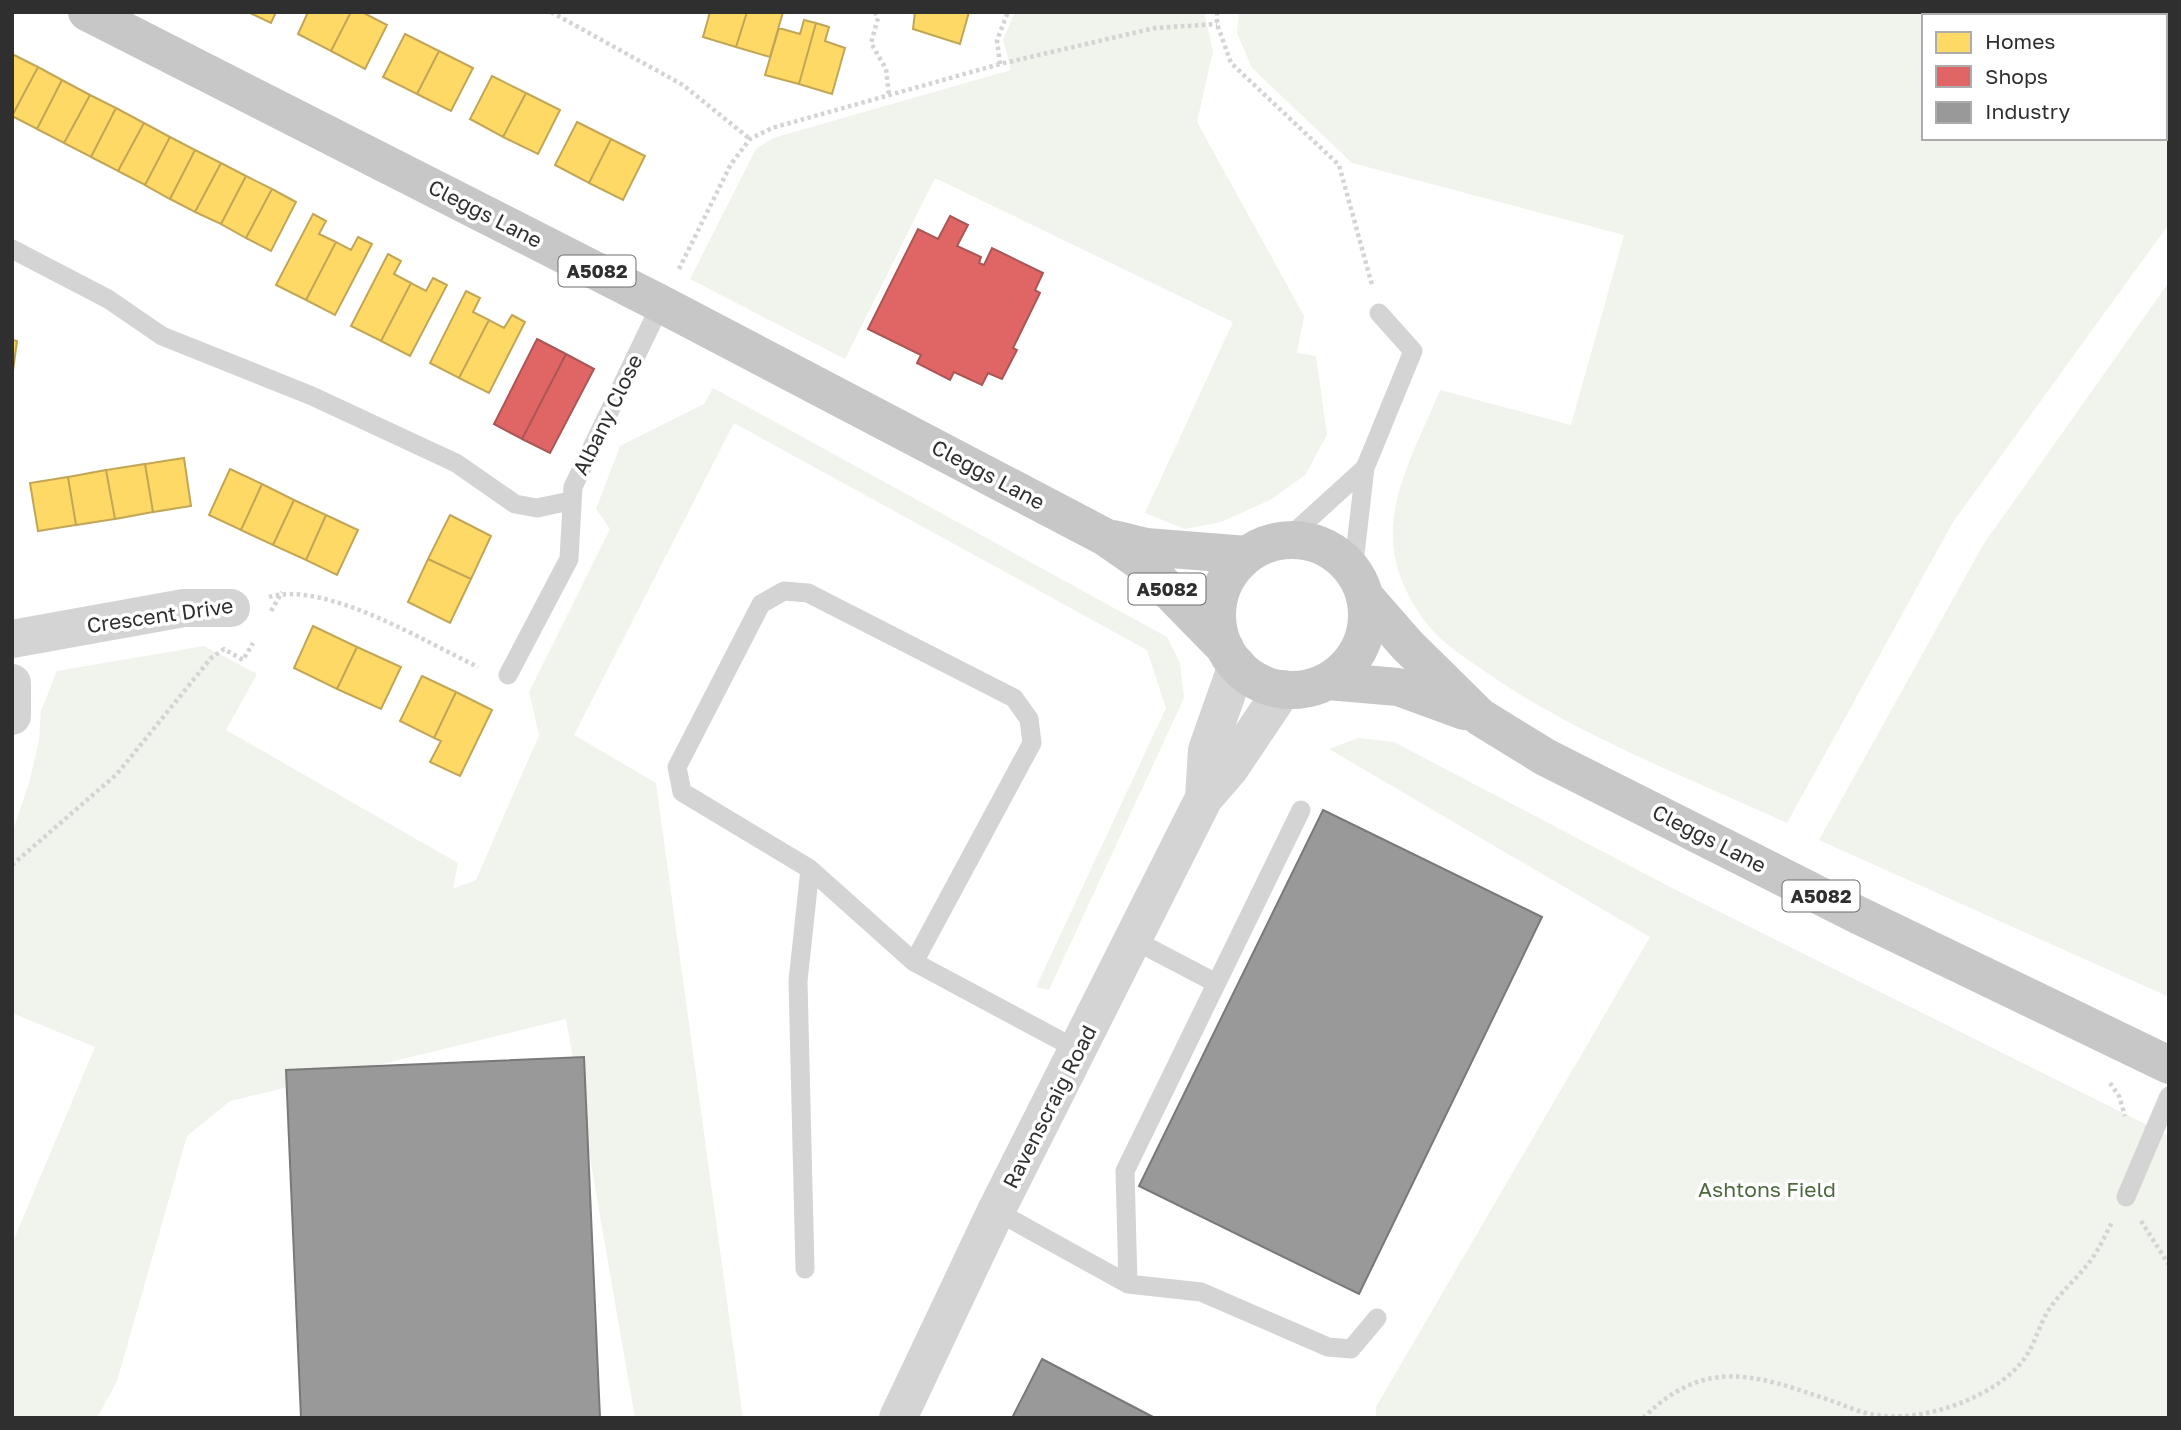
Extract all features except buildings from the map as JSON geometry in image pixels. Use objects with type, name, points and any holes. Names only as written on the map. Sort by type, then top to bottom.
[{"type":"main road","name":"Cleggs Lane","points":[[87,12],[662,304],[1105,537],[1141,562],[1231,656]]},
{"type":"main road","name":"Cleggs Lane","points":[[1105,537],[1146,547],[1247,555]]},
{"type":"main road","name":"A5082","points":[[1287,539],[1312,542],[1335,553],[1359,584],[1366,630],[1359,649],[1346,668],[1328,681],[1306,689],[1283,690],[1261,684],[1231,656],[1217,623],[1219,597],[1229,574],[1247,555],[1266,544],[1287,539]]},
{"type":"main road","name":"Cleggs Lane","points":[[1359,584],[1406,645],[1480,717]]},
{"type":"main road","name":"Cleggs Lane","points":[[1328,681],[1398,687],[1480,717],[1569,769],[2169,1065]]},
{"type":"street","name":"Crescent Drive","points":[[12,639],[184,608],[231,608]]},
{"type":"street","name":"Ravenscraig Road","points":[[1204,798],[1207,750],[1231,656]]},
{"type":"street","points":[[12,683],[12,716]]},
{"type":"street","name":"Ravenscraig Road","points":[[898,1418],[996,1211],[1204,798],[1230,768],[1283,690]]},
{"type":"lane","points":[[12,249],[107,299],[162,336],[300,391],[456,463],[515,505],[537,508],[570,501]]},
{"type":"lane","name":"Albany Close","points":[[508,675],[569,559],[570,501],[573,487],[662,304]]},
{"type":"lane","points":[[1359,584],[1365,468],[1413,351],[1379,313]]},
{"type":"lane","points":[[1287,539],[1365,468]]},
{"type":"lane","points":[[914,962],[1032,743],[1029,719],[1014,698],[808,593],[784,591],[761,604],[677,767],[682,792],[810,869],[914,962],[1078,1050]]},
{"type":"lane","points":[[1128,1284],[1125,1171],[1301,810]]},
{"type":"lane","points":[[805,1269],[798,981],[810,869]]},
{"type":"lane","points":[[1134,940],[1216,983]]},
{"type":"lane","points":[[2126,1197],[2169,1096]]},
{"type":"lane","points":[[996,1211],[1128,1284],[1201,1292],[1328,1347],[1351,1349],[1377,1318]]},
{"type":"path","points":[[551,12],[683,85],[750,139]]},
{"type":"path","points":[[875,12],[878,18],[871,43],[886,69],[889,95]]},
{"type":"path","points":[[1000,64],[997,40],[1008,12]]},
{"type":"path","points":[[1217,12],[1217,24],[1231,63],[1339,165],[1379,313]]},
{"type":"path","points":[[662,304],[731,164],[750,139],[772,128],[1000,64],[1155,28],[1217,24]]},
{"type":"path","points":[[269,615],[282,593]]},
{"type":"path","name":"Crescent Drive","points":[[231,608],[282,593],[329,597],[484,670],[508,675]]},
{"type":"path","points":[[12,865],[117,774],[211,658],[224,649],[243,660],[256,638]]},
{"type":"path","points":[[2109,1081],[2124,1108],[2127,1125]]},
{"type":"path","points":[[1643,1418],[1658,1403],[1689,1386],[1714,1378],[1739,1375],[1764,1378],[1872,1415],[1906,1418],[1968,1401],[1993,1387],[2020,1365],[2036,1339],[2049,1309],[2090,1262],[2126,1197],[2169,1265]]},
{"type":"green space","points":[[1015,12],[1204,12],[1213,51],[1197,122],[1304,316],[1297,353],[1316,356],[1327,435],[1305,475],[1270,500],[1221,522],[1185,529],[1145,513],[1233,322],[935,178],[845,359],[690,279],[756,149],[773,138],[1011,70],[1003,40]]},
{"type":"green space","points":[[1239,12],[2169,12],[2169,224],[1953,522],[1787,823],[1600,738],[1527,699],[1493,677],[1434,632],[1412,601],[1397,566],[1393,542],[1396,503],[1408,464],[1440,390],[1571,425],[1624,235],[1352,163],[1252,68],[1237,33]]},
{"type":"green space","points":[[2169,282],[2169,997],[1819,840],[1983,545]]},
{"type":"green space","points":[[713,388],[1167,637],[1180,663],[1184,698],[1049,990],[1036,987],[1166,708],[1147,650],[734,423],[574,735],[656,783],[743,1418],[635,1418],[566,1019],[230,1101],[187,1136],[117,1381],[97,1418],[12,1418],[12,1244],[95,1047],[12,1013],[12,833],[29,783],[39,741],[41,711],[57,671],[204,646],[257,674],[226,730],[458,863],[453,889],[476,880],[539,735],[529,692],[610,529],[596,509],[620,446],[704,404]]},
{"type":"green space","name":"Ashtons Field","points":[[1358,738],[1394,742],[1674,889],[2169,1136],[2169,1418],[1376,1418],[1376,1407],[1650,937],[1329,749]]}]
